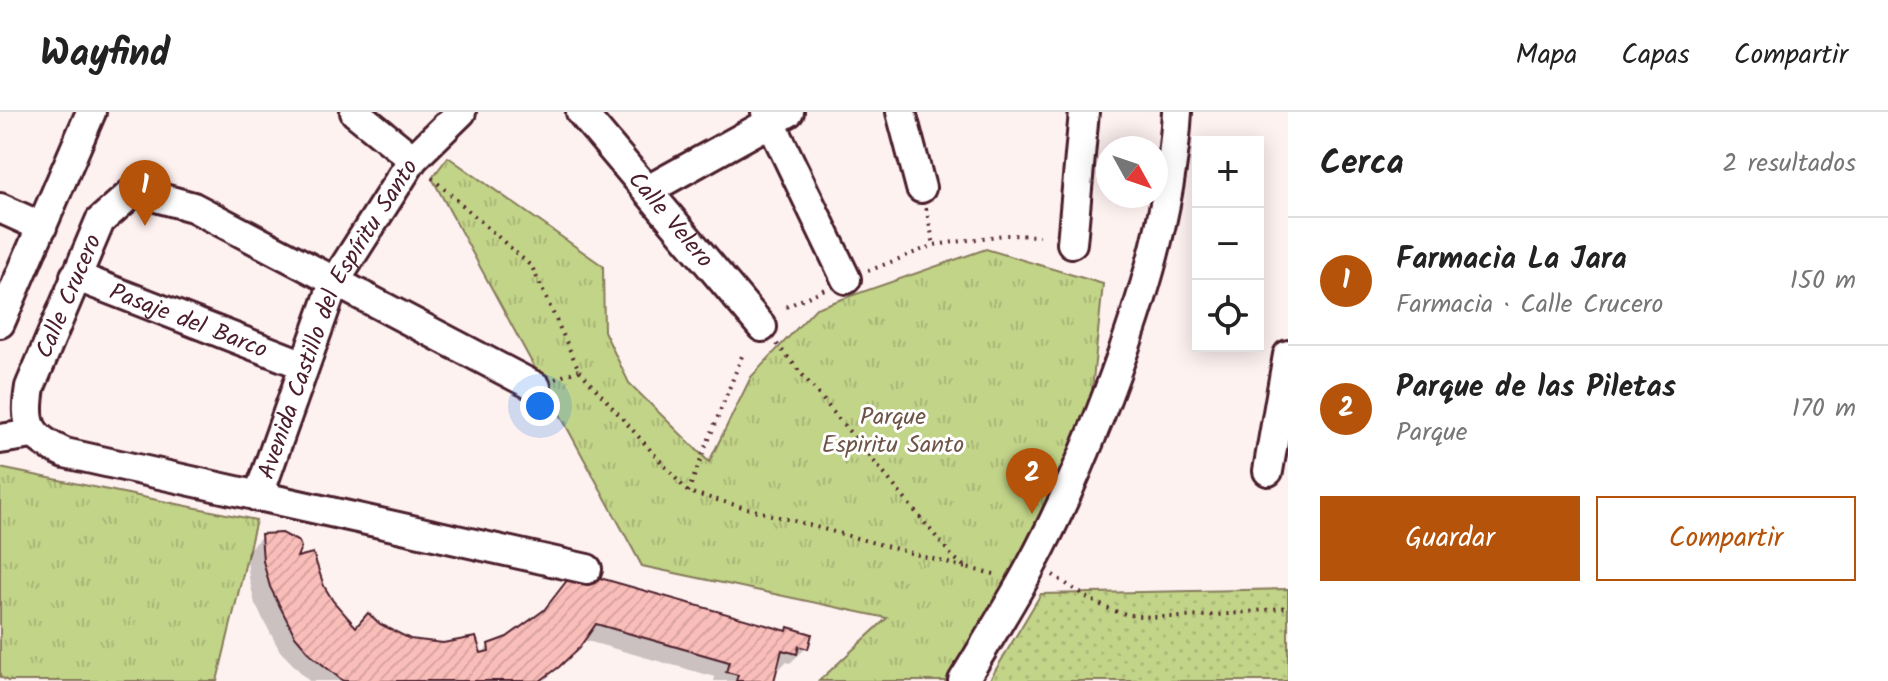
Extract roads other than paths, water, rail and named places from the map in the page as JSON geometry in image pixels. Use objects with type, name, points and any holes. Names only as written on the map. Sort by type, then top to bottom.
[{"type":"street","points":[[0,323],[91,112]]},
{"type":"street","points":[[355,112],[423,168]]},
{"type":"street","name":"Avenida Castillo del Espíritu Santo","points":[[258,497],[334,283],[423,168],[461,112]]},
{"type":"street","name":"Calle Velero","points":[[581,112],[762,327]]},
{"type":"street","points":[[901,112],[921,188]]},
{"type":"street","points":[[1072,243],[1084,112]]},
{"type":"street","points":[[963,681],[1028,572],[1102,408],[1154,257],[1167,197],[1177,112]]},
{"type":"street","points":[[648,190],[775,115],[846,279]]},
{"type":"street","name":"Calle Crucero","points":[[33,434],[26,411],[30,387],[75,276],[100,221],[134,191],[193,207],[536,387]]},
{"type":"street","points":[[0,208],[42,227]]},
{"type":"street","name":"Pasaje del Barco","points":[[75,276],[304,365]]},
{"type":"street","points":[[1268,471],[1288,355]]},
{"type":"street","points":[[0,439],[33,434],[45,444],[65,453],[587,569]]},
{"type":"place","name":"Farmacia La Jara","points":[[145,226]]},
{"type":"place","name":"Parque de las Piletas","points":[[1032,514]]},
{"type":"park label","name":"Parque Espiritu Santo","points":[[893,430]]}]
